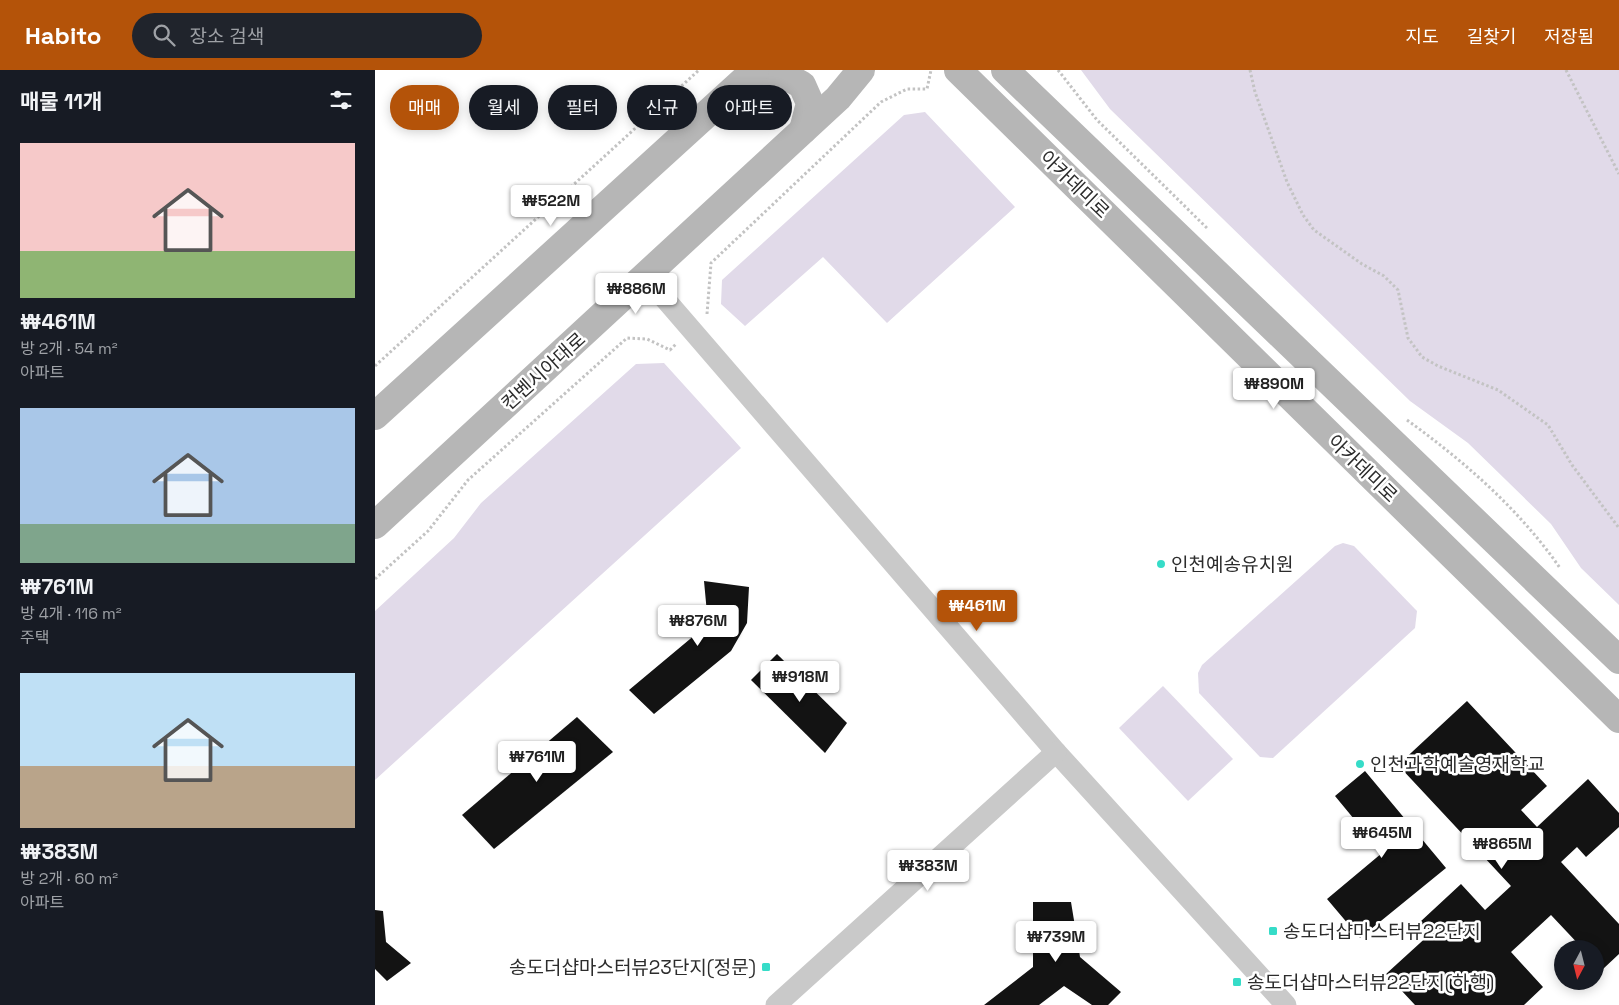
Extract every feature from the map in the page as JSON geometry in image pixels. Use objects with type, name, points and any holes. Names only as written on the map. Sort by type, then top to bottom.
[{"type":"main road","name":"컨벤시아대로","points":[[375,525],[838,98],[861,70]]},
{"type":"main road","name":"아카데미로","points":[[958,70],[1619,719]]},
{"type":"main road","name":"아카데미로","points":[[1005,70],[1619,660]]},
{"type":"main road","points":[[375,416],[753,72],[780,73],[802,85],[810,103],[803,130]]},
{"type":"street","points":[[646,277],[1056,752],[1286,1005]]},
{"type":"street","points":[[776,1005],[1056,752]]},
{"type":"path","points":[[375,366],[699,70]]},
{"type":"path","points":[[707,318],[711,263],[881,102],[907,89],[927,89],[931,70]]},
{"type":"path","points":[[1058,70],[1097,120],[1209,230]]},
{"type":"path","points":[[1250,70],[1255,92],[1287,182],[1303,215],[1314,230],[1361,264],[1384,276],[1398,290],[1408,338],[1422,357],[1438,366],[1499,390],[1548,425],[1572,465],[1619,528]]},
{"type":"path","points":[[1566,70],[1619,174]]},
{"type":"path","points":[[375,579],[427,531],[468,480],[627,338],[647,339],[670,350]]},
{"type":"path","points":[[1399,414],[1456,456],[1537,535],[1563,572]]},
{"type":"shaded area","points":[[1081,70],[1619,70],[1619,605],[1581,568],[1551,524],[1468,443],[1410,401],[1110,109]]},
{"type":"shaded area","points":[[925,112],[1015,207],[887,323],[823,257],[745,326],[721,304],[722,280],[904,115]]},
{"type":"shaded area","points":[[664,363],[741,448],[375,780],[375,611],[454,538],[481,503],[636,364]]},
{"type":"shaded area","points":[[1343,543],[1354,546],[1417,611],[1415,628],[1273,758],[1260,757],[1199,693],[1198,673],[1202,665],[1335,546]]},
{"type":"shaded area","points":[[1163,686],[1233,759],[1188,801],[1119,728]]},
{"type":"building","points":[[704,581],[749,587],[747,623],[731,651],[654,714],[629,690],[708,624]]},
{"type":"building","points":[[777,654],[847,723],[825,753],[751,680]]},
{"type":"building","points":[[1467,701],[1547,786],[1521,810],[1537,827],[1588,779],[1619,813],[1619,827],[1586,857],[1577,847],[1561,862],[1619,924],[1619,954],[1604,968],[1604,940],[1575,940],[1551,915],[1511,952],[1543,987],[1524,1005],[1415,1005],[1386,974],[1431,933],[1420,922],[1461,884],[1485,910],[1511,886],[1398,765]]},
{"type":"building","points":[[577,717],[613,752],[494,849],[462,815]]},
{"type":"building","points":[[1365,771],[1446,868],[1360,938],[1327,899],[1382,853],[1335,796]]},
{"type":"building","points":[[1033,902],[1071,902],[1080,957],[1121,992],[1108,1005],[1092,1005],[1064,986],[1039,1005],[984,1005],[1033,967]]},
{"type":"building","points":[[375,910],[383,911],[386,942],[411,963],[387,981],[375,969]]},
{"type":"place","name":"인천예송유치원","points":[[1161,564]]},
{"type":"place","name":"인천과학예술영재학교","points":[[1360,764]]},
{"type":"place","name":"송도더샵마스터뷰22단지","points":[[1273,931]]},
{"type":"place","name":"송도더샵마스터뷰23단지(정문)","points":[[766,967]]},
{"type":"place","name":"송도더샵마스터뷰22단지(하행)","points":[[1237,982]]}]
